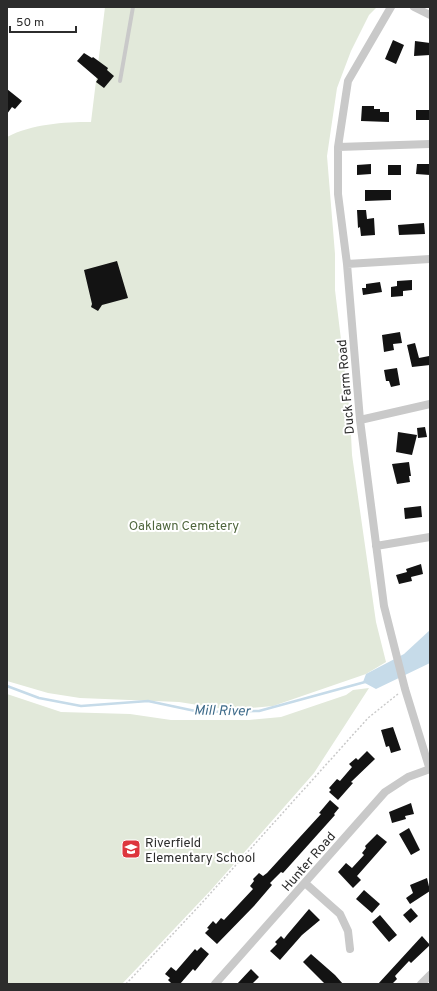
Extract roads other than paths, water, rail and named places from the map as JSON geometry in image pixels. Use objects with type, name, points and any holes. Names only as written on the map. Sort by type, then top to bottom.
[{"type":"street","name":"Duck Farm Road","points":[[391,7],[348,81],[338,147],[338,194],[347,264],[360,420],[384,606],[402,691],[430,769]]},
{"type":"street","points":[[414,7],[430,15]]},
{"type":"street","points":[[338,147],[430,144]]},
{"type":"street","points":[[347,264],[430,259]]},
{"type":"street","points":[[360,420],[430,404]]},
{"type":"street","points":[[376,546],[430,537]]},
{"type":"street","name":"Hunter Road","points":[[215,984],[385,792],[408,777],[430,769]]},
{"type":"street","points":[[305,882],[340,914],[348,931],[350,949]]},
{"type":"street","points":[[422,984],[430,975]]},
{"type":"lane","points":[[120,81],[133,7]]},
{"type":"water","points":[[430,630],[430,663],[376,689],[363,682],[366,674],[404,654]]},
{"type":"waterway","name":"Mill River","points":[[7,686],[39,698],[81,706],[148,701],[200,712],[259,711],[365,682]]},
{"type":"place","name":"Riverfield Elementary School","points":[[131,849]]},
{"type":"park label","name":"Oaklawn Cemetery","points":[[184,525]]}]
